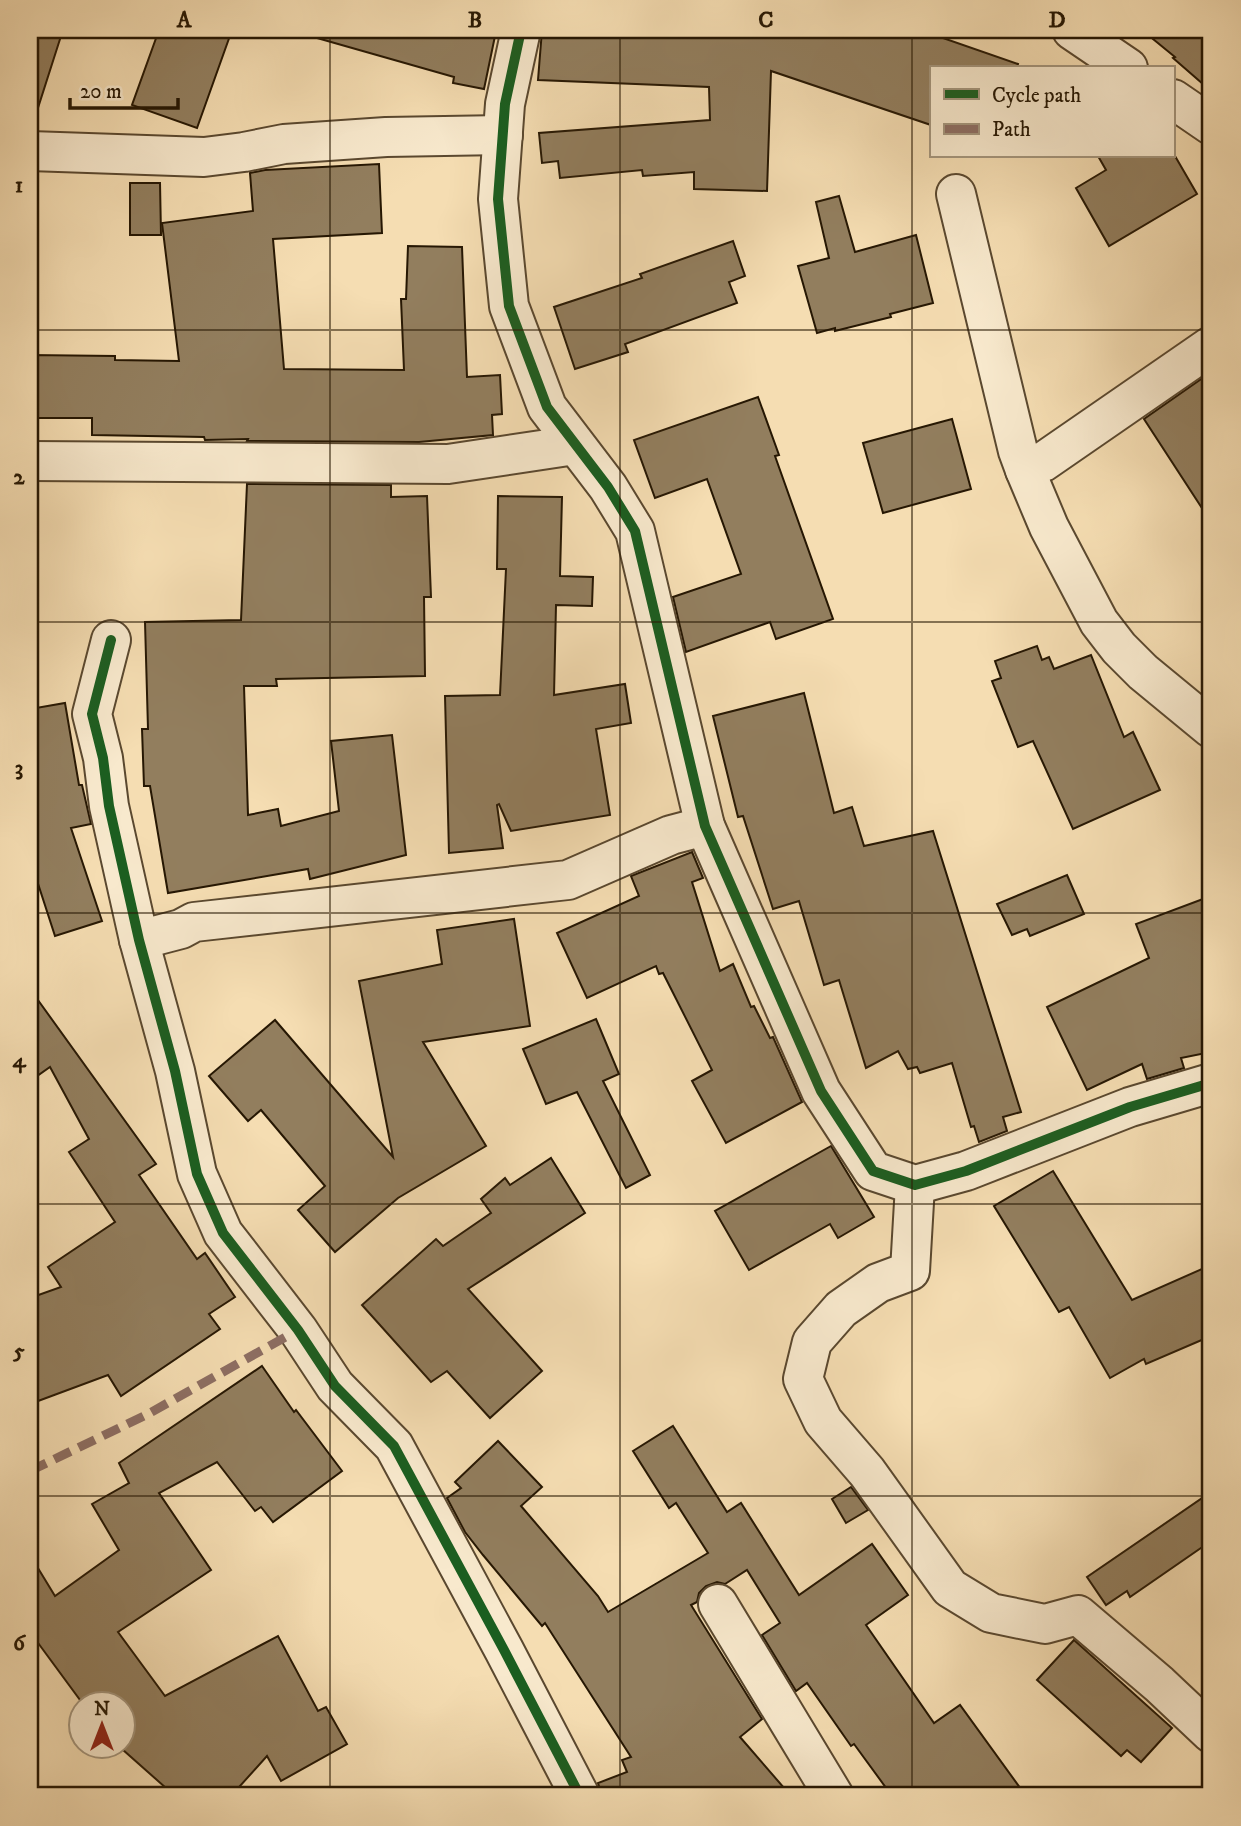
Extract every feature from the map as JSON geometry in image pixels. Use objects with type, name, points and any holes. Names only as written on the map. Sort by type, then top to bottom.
[{"type":"street","points":[[521,30],[505,104],[498,199],[509,306],[547,407],[608,486],[635,531],[705,826],[821,1091],[873,1171],[915,1185],[989,1162],[1130,1107],[1211,1083]]},
{"type":"street","points":[[1072,30],[1125,66]]},
{"type":"street","points":[[1174,100],[1211,125]]},
{"type":"street","points":[[30,151],[204,157],[284,144],[386,137],[503,135]]},
{"type":"street","points":[[956,194],[1025,470],[1049,527],[1099,622],[1119,648],[1143,672],[1211,728]]},
{"type":"street","points":[[1025,470],[1043,462],[1211,346]]},
{"type":"street","points":[[30,461],[448,464],[575,445]]},
{"type":"street","points":[[111,640],[92,714],[103,758],[108,806],[139,940],[175,1071],[197,1174],[223,1233],[298,1330],[335,1386],[394,1446],[580,1796]]},
{"type":"street","points":[[139,940],[181,929],[194,922],[568,880],[671,835],[705,826]]},
{"type":"street","points":[[915,1185],[910,1271],[878,1283],[841,1309],[812,1342],[803,1378],[822,1421],[867,1472],[950,1588],[990,1613],[1045,1624],[1078,1615],[1159,1684],[1211,1733]]},
{"type":"street","points":[[718,1604],[834,1796]]},
{"type":"building","points":[[30,30],[43,30],[61,36],[36,114],[30,113]]},
{"type":"building","points":[[159,30],[232,30],[197,128],[132,105]]},
{"type":"building","points":[[318,30],[464,30],[495,36],[484,89],[453,83],[454,77],[317,38]]},
{"type":"building","points":[[542,30],[920,30],[1018,64],[930,66],[930,125],[771,71],[767,191],[694,189],[694,172],[643,176],[642,170],[560,178],[558,161],[542,163],[539,133],[710,120],[709,87],[538,80]]},
{"type":"building","points":[[1142,30],[1211,30],[1211,91],[1173,58],[1175,57]]},
{"type":"building","points":[[1175,156],[1197,194],[1109,246],[1076,188],[1106,170],[1099,158]]},
{"type":"building","points":[[379,164],[382,233],[273,239],[284,369],[404,370],[401,299],[406,299],[408,246],[462,247],[467,377],[500,375],[502,414],[492,415],[493,435],[419,442],[205,440],[204,437],[92,435],[92,418],[30,418],[30,355],[115,356],[115,360],[179,361],[162,223],[253,211],[250,173]]},
{"type":"building","points":[[130,183],[160,183],[161,235],[130,235]]},
{"type":"building","points":[[839,196],[855,252],[916,235],[933,303],[890,314],[891,317],[817,333],[798,266],[829,258],[816,202]]},
{"type":"building","points":[[733,241],[745,276],[729,282],[737,303],[625,344],[628,352],[575,369],[554,307],[642,278],[640,274]]},
{"type":"building","points":[[1207,375],[1211,382],[1211,522],[1144,419]]},
{"type":"building","points":[[758,397],[779,455],[775,456],[833,619],[776,639],[770,622],[686,652],[673,597],[741,574],[707,479],[655,498],[634,440]]},
{"type":"building","points":[[952,419],[971,489],[883,513],[863,443]]},
{"type":"building","points":[[247,484],[391,485],[391,497],[427,496],[431,597],[424,597],[425,676],[276,679],[277,686],[244,686],[248,815],[278,809],[281,826],[339,811],[331,741],[392,735],[406,855],[310,879],[308,869],[168,893],[150,786],[144,786],[142,729],[148,729],[145,622],[241,620]]},
{"type":"building","points":[[498,496],[562,497],[560,576],[593,577],[592,606],[556,605],[554,695],[625,684],[631,723],[596,729],[610,815],[511,831],[499,804],[503,848],[449,853],[445,696],[500,695],[506,569],[497,569]]},
{"type":"building","points":[[1037,646],[1042,660],[1049,657],[1054,669],[1091,655],[1124,737],[1133,732],[1160,790],[1073,829],[1033,741],[1018,747],[992,681],[1001,678],[995,661]]},
{"type":"building","points":[[804,693],[834,813],[852,807],[864,846],[933,831],[1021,1112],[1003,1117],[1007,1131],[979,1142],[974,1126],[971,1127],[952,1063],[920,1073],[917,1067],[908,1069],[898,1051],[866,1068],[839,980],[824,985],[799,901],[773,909],[743,816],[738,817],[713,716]]},
{"type":"building","points":[[65,703],[79,785],[82,785],[91,824],[71,828],[102,921],[55,936],[30,859],[30,709]]},
{"type":"building","points":[[692,852],[703,878],[692,882],[720,971],[733,964],[751,1007],[754,1006],[770,1038],[773,1037],[802,1102],[726,1143],[692,1081],[712,1070],[663,973],[659,974],[656,966],[587,998],[557,933],[639,896],[631,876]]},
{"type":"building","points":[[1067,875],[1084,914],[1030,936],[1027,929],[1012,935],[997,904]]},
{"type":"building","points":[[1211,896],[1211,1052],[1181,1058],[1184,1068],[1147,1079],[1142,1064],[1087,1090],[1047,1007],[1149,958],[1136,924]]},
{"type":"building","points":[[514,919],[530,1026],[423,1042],[486,1146],[398,1198],[335,1252],[298,1210],[325,1186],[261,1110],[248,1121],[209,1076],[275,1020],[393,1157],[359,981],[442,964],[437,930]]},
{"type":"building","points":[[30,989],[156,1164],[139,1175],[197,1259],[205,1253],[235,1297],[209,1314],[220,1329],[121,1396],[108,1375],[30,1404],[30,1298],[61,1287],[48,1267],[115,1222],[69,1152],[89,1139],[50,1067],[30,1081]]},
{"type":"building","points":[[596,1019],[619,1074],[603,1081],[650,1175],[626,1188],[577,1092],[546,1104],[523,1049]]},
{"type":"building","points":[[831,1146],[874,1217],[838,1238],[830,1224],[749,1270],[715,1211]]},
{"type":"building","points":[[551,1158],[585,1213],[468,1289],[542,1371],[490,1418],[447,1371],[431,1382],[362,1305],[436,1239],[443,1246],[491,1213],[481,1199],[505,1178],[510,1185]]},
{"type":"building","points":[[1053,1171],[1132,1300],[1211,1265],[1211,1336],[1146,1364],[1144,1359],[1110,1378],[1069,1307],[1059,1312],[994,1206]]},
{"type":"building","points":[[262,1366],[294,1412],[296,1410],[342,1471],[273,1522],[261,1507],[255,1511],[217,1462],[159,1493],[211,1570],[118,1632],[165,1696],[278,1636],[318,1711],[326,1707],[347,1744],[281,1781],[267,1756],[231,1796],[175,1796],[133,1759],[136,1759],[136,1689],[72,1689],[30,1632],[30,1555],[55,1596],[119,1550],[92,1504],[129,1483],[119,1463]]},
{"type":"building","points":[[673,1426],[727,1512],[741,1503],[799,1595],[872,1544],[908,1595],[866,1625],[934,1723],[960,1705],[1026,1796],[892,1796],[854,1744],[851,1746],[807,1683],[796,1691],[762,1635],[780,1623],[747,1570],[725,1584],[717,1582],[706,1586],[699,1593],[697,1602],[691,1605],[762,1719],[740,1737],[791,1796],[602,1796],[598,1783],[627,1772],[622,1760],[631,1757],[545,1623],[542,1626],[483,1555],[465,1532],[447,1498],[461,1488],[455,1482],[498,1441],[542,1487],[521,1506],[598,1596],[608,1612],[708,1553],[676,1503],[669,1508],[633,1451]]},
{"type":"building","points":[[851,1487],[868,1510],[846,1523],[832,1499]]},
{"type":"building","points":[[1211,1492],[1211,1541],[1130,1597],[1127,1591],[1106,1605],[1087,1577]]},
{"type":"building","points":[[1074,1640],[1172,1728],[1141,1762],[1127,1750],[1121,1756],[1037,1680]]},
{"type":"marked path","points":[[30,1471],[148,1414],[298,1330]]},
{"type":"cycle path","points":[[521,30],[505,104],[498,199],[509,306],[547,407],[608,487],[635,531],[705,826],[821,1091],[873,1171],[915,1185],[966,1171],[1130,1107],[1211,1083]]},
{"type":"cycle path","points":[[111,640],[92,714],[139,940],[175,1071],[197,1174],[223,1233],[298,1330],[335,1386],[394,1446],[580,1796]]}]
